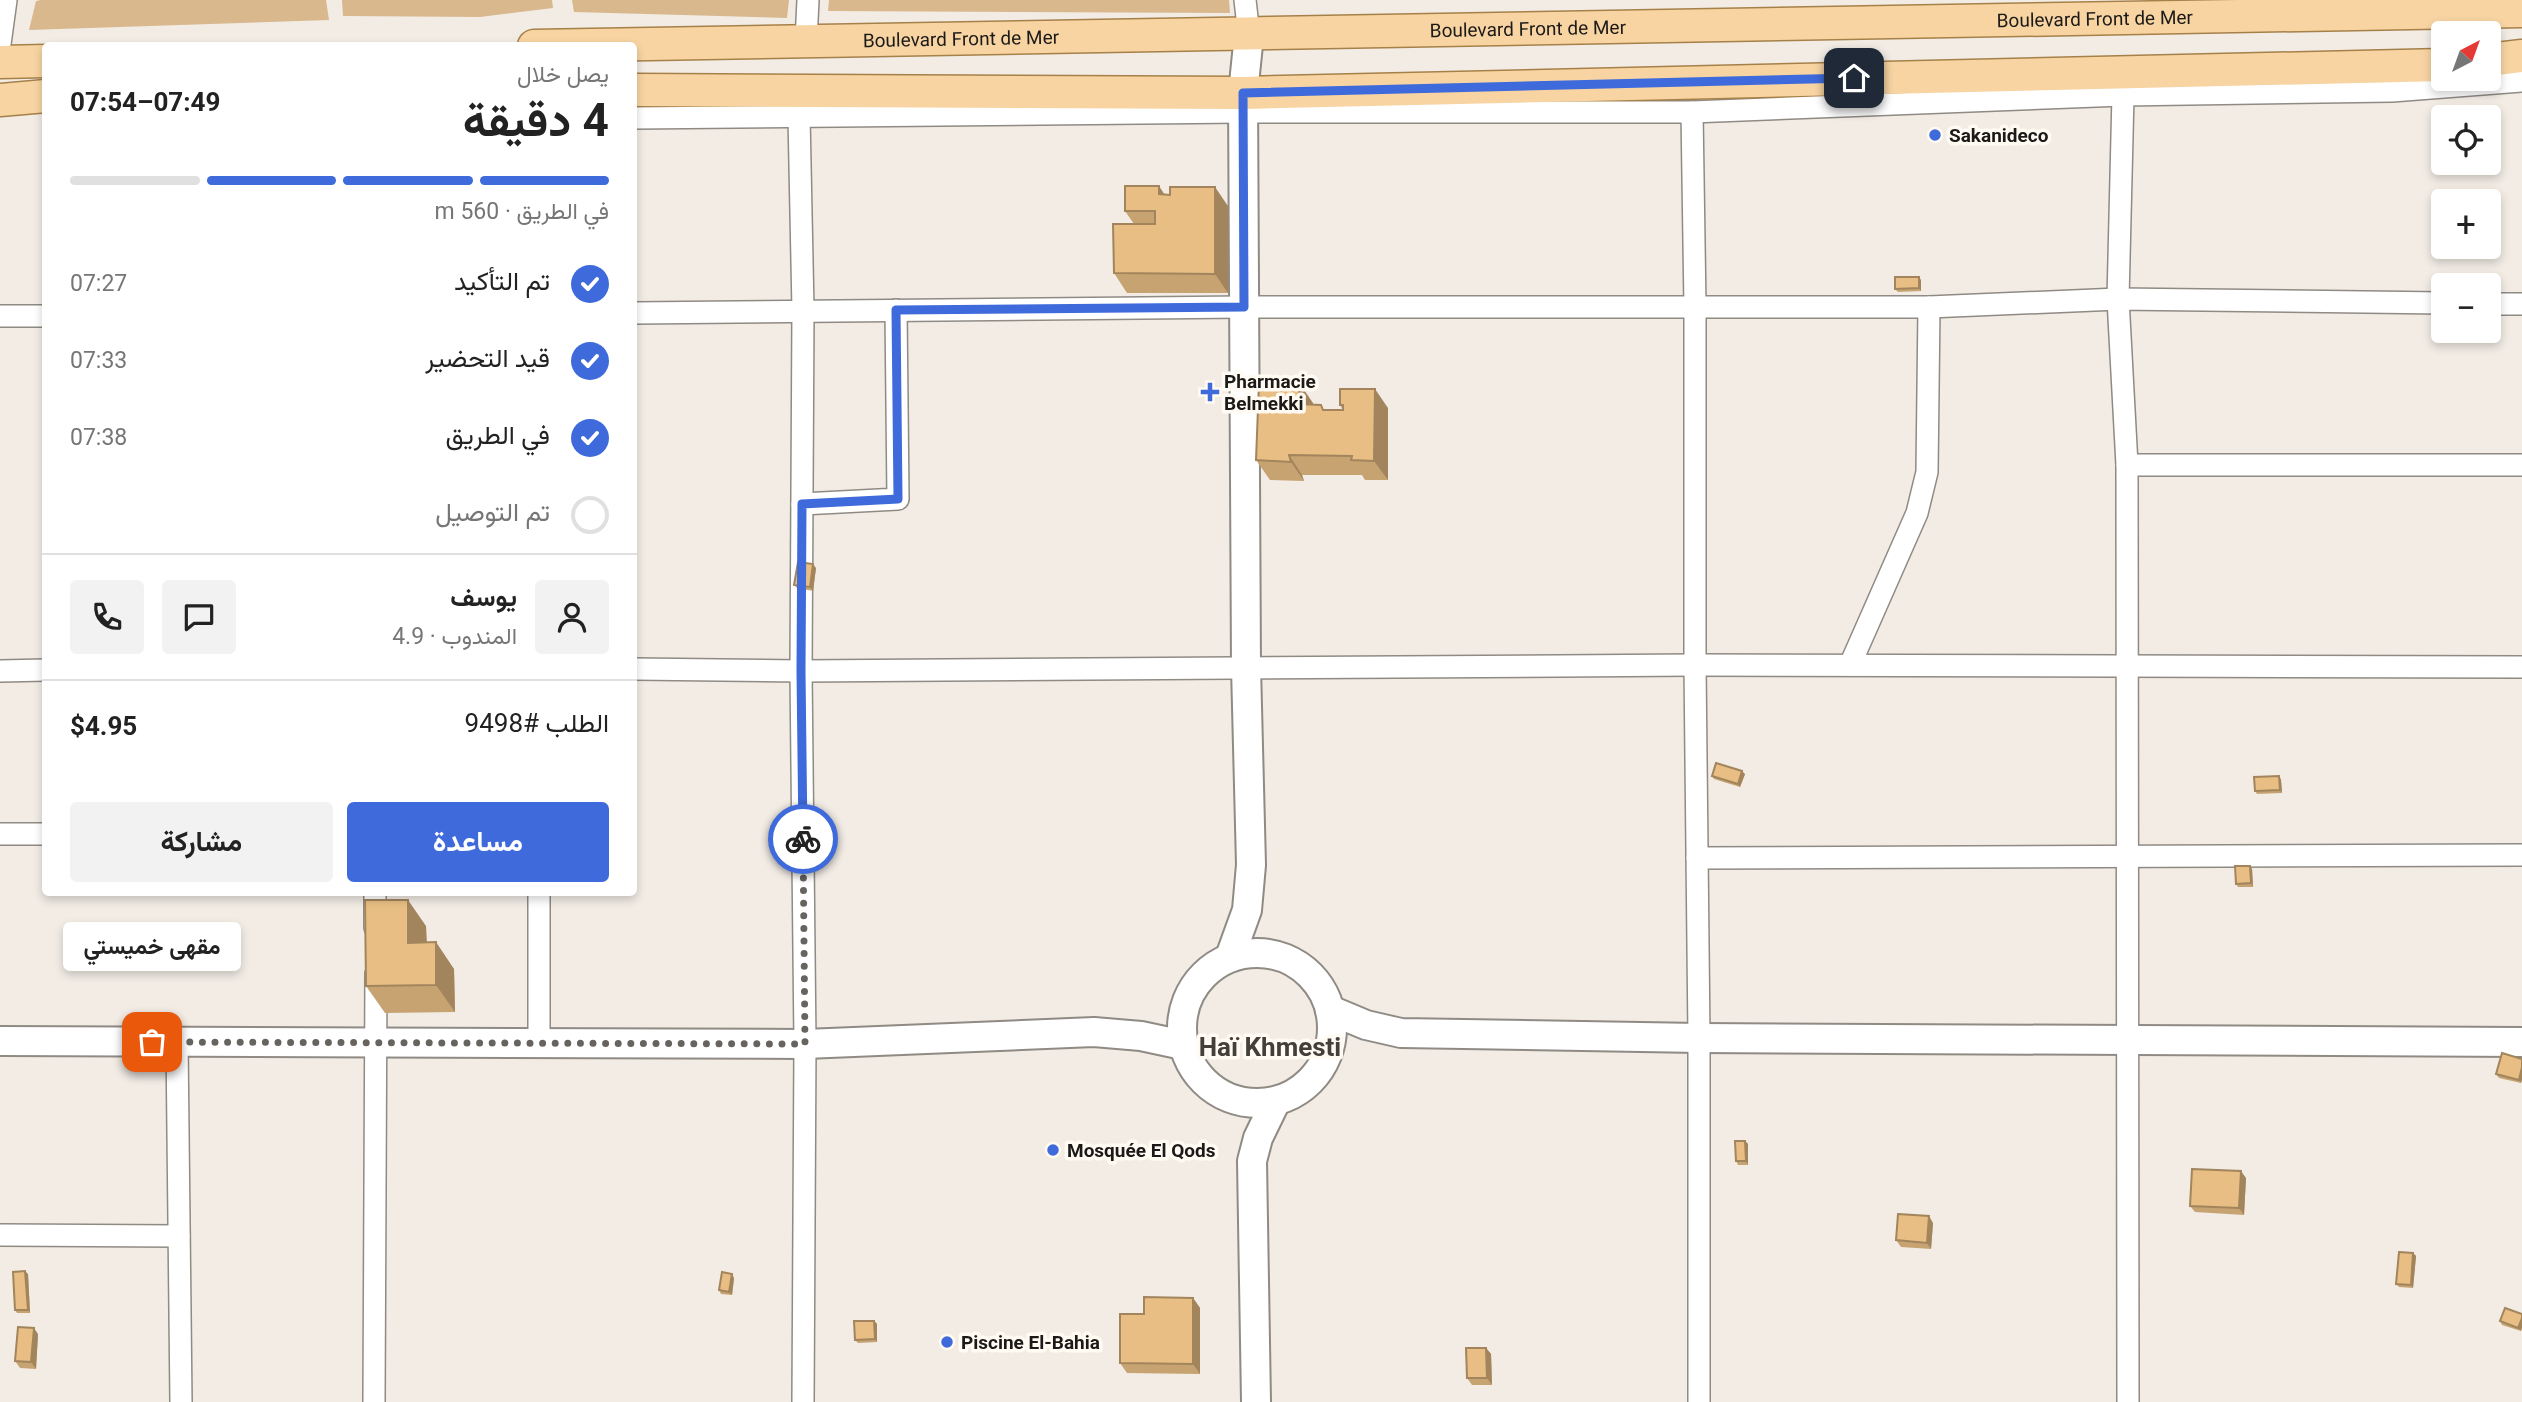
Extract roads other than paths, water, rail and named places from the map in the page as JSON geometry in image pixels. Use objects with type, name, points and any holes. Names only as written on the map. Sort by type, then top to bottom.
[{"type":"main road","name":"Boulevard Front de Mer","points":[[637,44],[2522,11]]},
{"type":"main road","points":[[2501,58],[2522,56]]},
{"type":"main road","points":[[0,62],[42,61]]},
{"type":"main road","points":[[637,90],[1243,102],[2431,65]]},
{"type":"main road","points":[[0,100],[42,98]]},
{"type":"street","points":[[0,44],[6,0]]},
{"type":"street","points":[[806,41],[808,0]]},
{"type":"street","points":[[1230,957],[1247,910],[1251,865],[1246,667],[1243,102],[1249,34],[1245,0]]},
{"type":"street","points":[[637,118],[799,116],[1243,102],[1692,112],[2123,95],[2392,91],[2522,81]]},
{"type":"street","points":[[2123,95],[2118,299],[2127,465],[2125,665],[2128,1402]]},
{"type":"street","points":[[1692,112],[1699,1402]]},
{"type":"street","points":[[799,116],[803,310],[803,1402]]},
{"type":"street","points":[[637,313],[1244,307],[1929,307],[2118,299],[2431,303]]},
{"type":"street","points":[[2501,304],[2522,304]]},
{"type":"street","points":[[1850,664],[1917,513],[1927,472],[1929,307]]},
{"type":"street","points":[[802,504],[898,499],[896,310]]},
{"type":"street","points":[[0,316],[42,316]]},
{"type":"street","points":[[2127,465],[2522,465]]},
{"type":"street","points":[[637,669],[801,671],[1850,664],[2522,667]]},
{"type":"street","points":[[0,671],[42,670]]},
{"type":"street","points":[[0,834],[42,834]]},
{"type":"street","points":[[1697,858],[2522,855]]},
{"type":"street","points":[[374,1402],[375,896]]},
{"type":"street","points":[[539,896],[539,1043]]},
{"type":"street","points":[[1247,910],[1272,954]]},
{"type":"street","points":[[1244,953],[1272,954],[1303,968],[1320,987],[1330,1010],[1332,1032],[1328,1053],[1313,1079],[1302,1088],[1276,1101],[1261,1103],[1232,1099],[1201,1078],[1190,1063],[1181,1028],[1183,1011],[1195,984],[1211,968],[1230,957],[1244,953]]},
{"type":"street","points":[[1330,1010],[1384,1031]]},
{"type":"street","points":[[1119,1033],[1183,1011]]},
{"type":"street","points":[[1328,1053],[1355,1040],[1384,1031],[1699,1038],[2522,1042]]},
{"type":"street","points":[[0,1041],[805,1044],[1094,1032],[1119,1033],[1184,1045]]},
{"type":"street","points":[[177,1042],[181,1402]]},
{"type":"street","points":[[1232,1099],[1245,1124],[1254,1151],[1255,1402]]},
{"type":"street","points":[[1254,1151],[1263,1125],[1276,1101]]},
{"type":"street","points":[[0,1235],[179,1236]]},
{"type":"place","name":"Sakanideco","points":[[1935,135]]},
{"type":"place","name":"Pharmacie Belmekki","points":[[1210,392]]},
{"type":"place","name":"مقهى خميستي","points":[[152,1042]]},
{"type":"place","name":"Mosquée El Qods","points":[[1053,1150]]},
{"type":"place","name":"Piscine El-Bahia","points":[[947,1342]]},
{"type":"district","name":"Haï Khmesti","points":[[1270,1047]]}]
